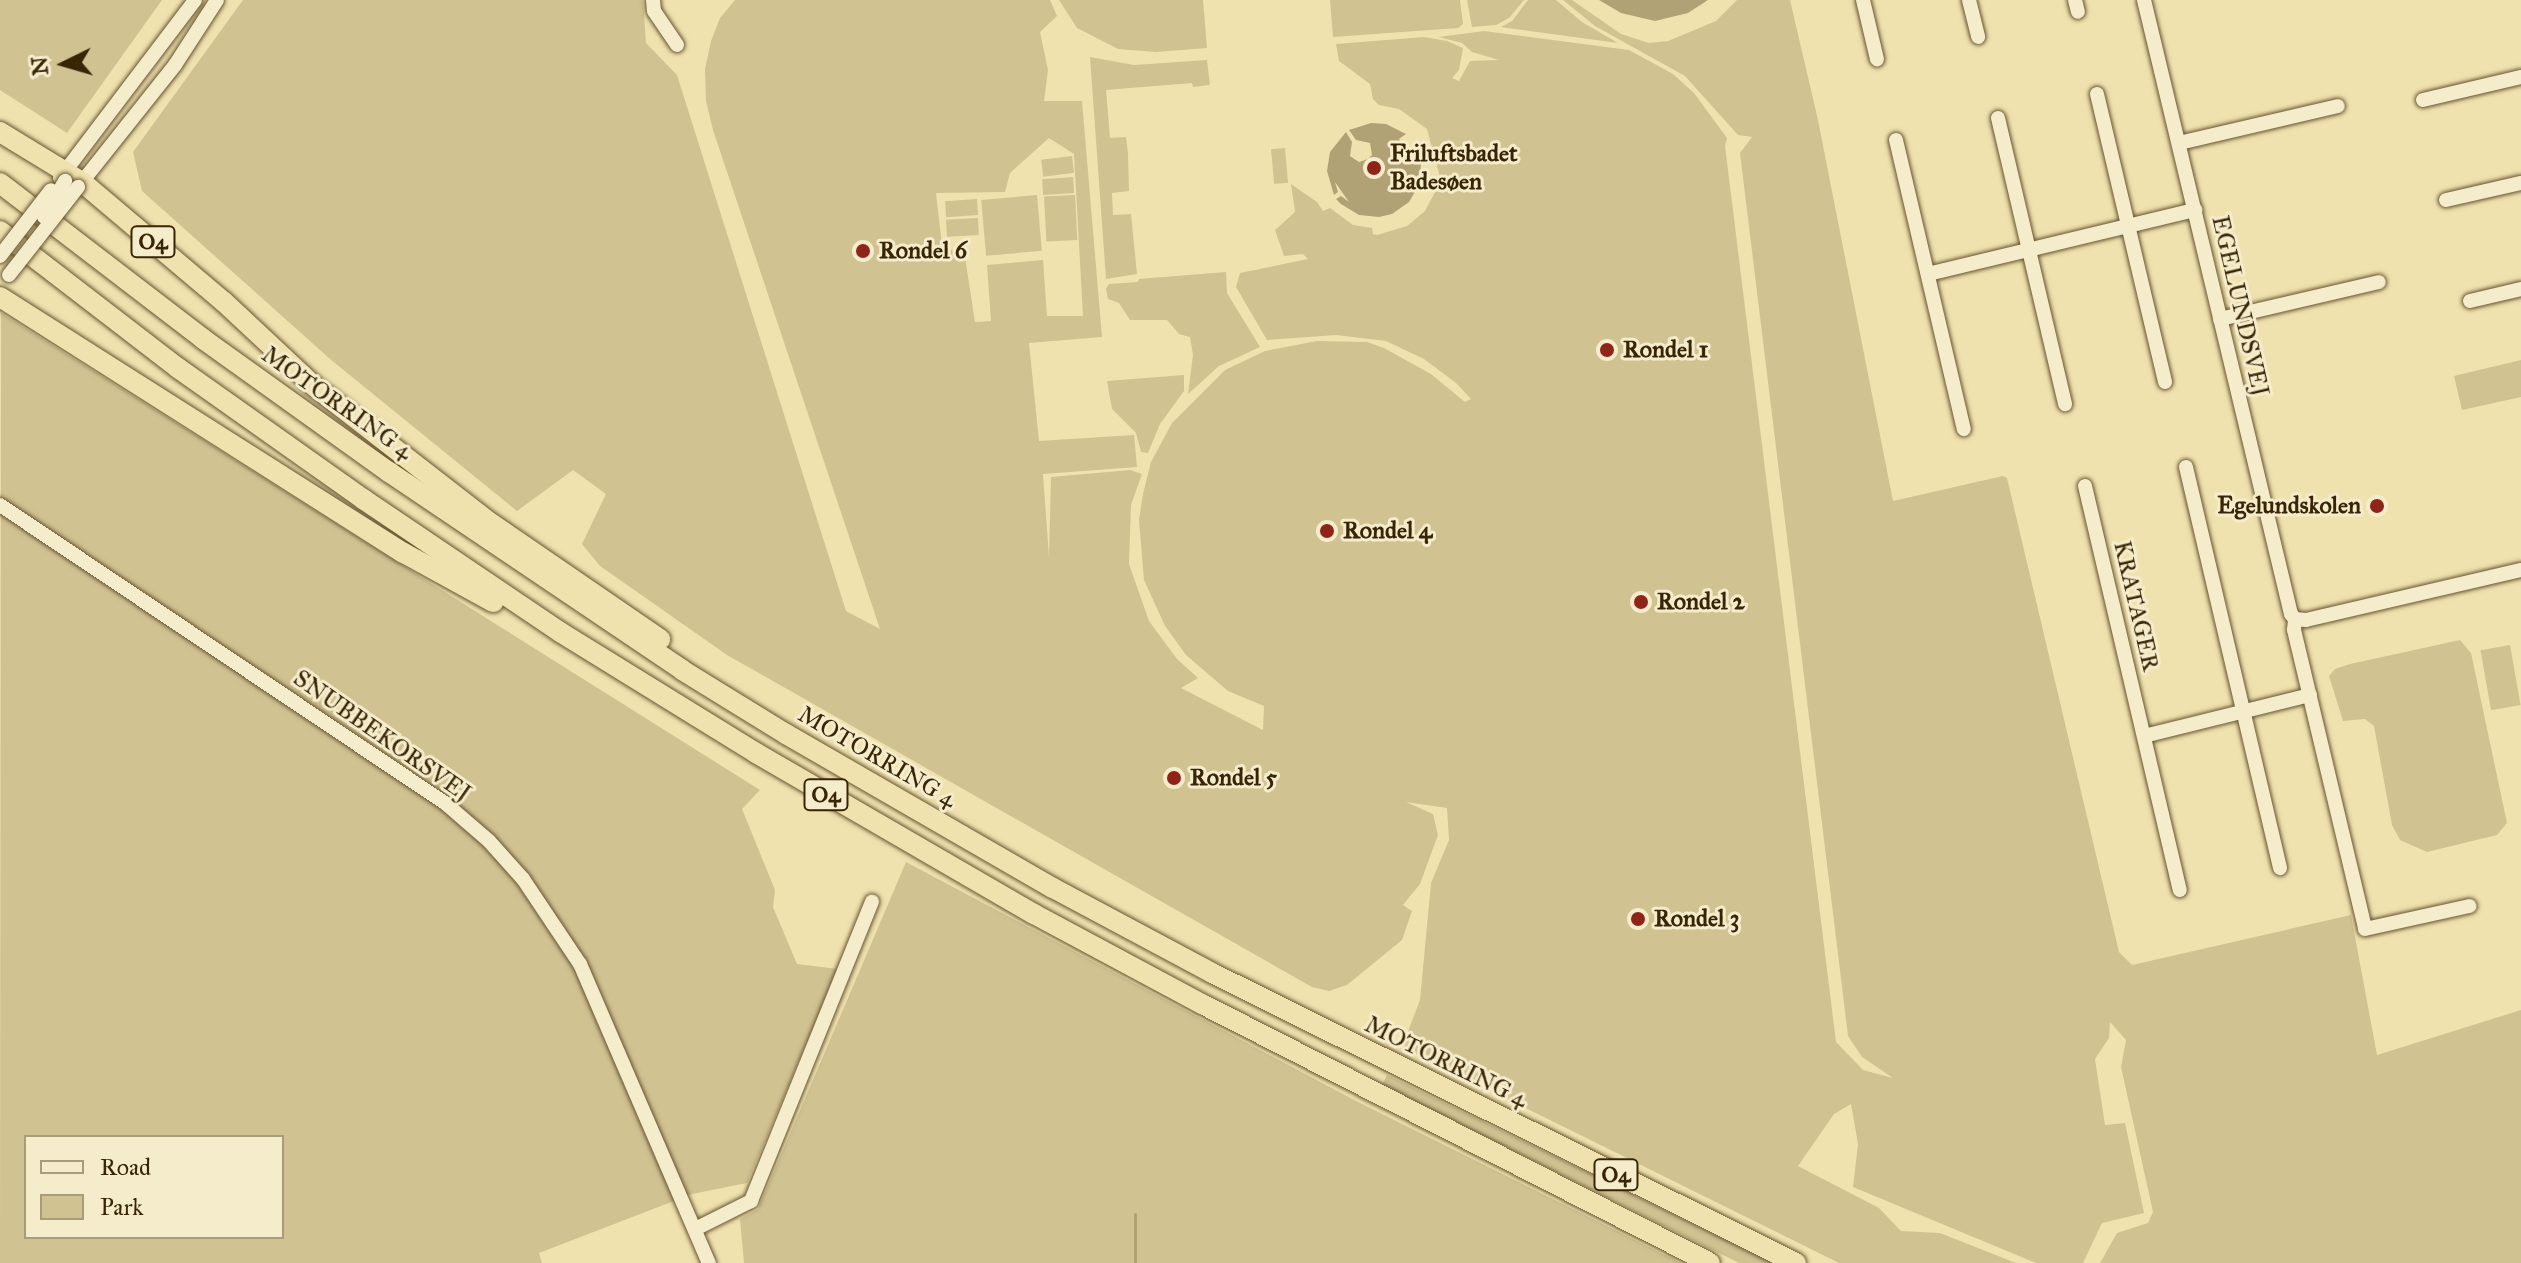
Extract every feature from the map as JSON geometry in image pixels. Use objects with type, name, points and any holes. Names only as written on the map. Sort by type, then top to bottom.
[{"type":"highway","name":"O4","points":[[0,132],[72,180],[224,302],[314,386],[492,524],[691,661],[806,733],[898,800]]},
{"type":"highway","name":"MOTORRING 4","points":[[0,183],[190,330],[438,506],[682,670],[898,800],[1053,888],[1325,1032],[1796,1263]]},
{"type":"highway","name":"O4","points":[[0,231],[178,368],[363,499],[647,687]]},
{"type":"highway","name":"O4","points":[[0,297],[404,553],[647,687],[855,812],[1048,921],[1310,1060],[1710,1263]]},
{"type":"street","points":[[3,276],[195,0]]},
{"type":"street","points":[[0,256],[51,190],[72,180],[175,65],[217,0]]},
{"type":"street","points":[[653,0],[654,11],[677,45]]},
{"type":"street","points":[[1863,0],[1877,59]]},
{"type":"street","points":[[1969,0],[1978,37]]},
{"type":"street","name":"EGELUNDSVEJ","points":[[2144,0],[2291,614],[2295,619],[2294,630],[2365,929],[2470,906]]},
{"type":"street","points":[[2423,100],[2521,77]]},
{"type":"street","points":[[2097,94],[2165,382]]},
{"type":"street","points":[[2179,143],[2338,106]]},
{"type":"street","points":[[1998,118],[2065,404]]},
{"type":"street","points":[[1896,140],[1964,429]]},
{"type":"street","points":[[2446,200],[2521,183]]},
{"type":"street","points":[[1928,274],[2195,210]]},
{"type":"street","points":[[3,276],[28,219]]},
{"type":"street","points":[[2220,319],[2379,282]]},
{"type":"street","points":[[2470,301],[2521,289]]},
{"type":"street","points":[[2186,467],[2280,868]]},
{"type":"street","name":"KRATAGER","points":[[2085,486],[2180,890]]},
{"type":"street","name":"SNUBBEKORSVEJ","points":[[0,505],[445,803],[489,841],[523,879],[580,964],[709,1263]]},
{"type":"street","points":[[2295,619],[2306,620],[2516,572]]},
{"type":"street","points":[[2144,736],[2310,695]]},
{"type":"street","points":[[695,1229],[751,1201],[872,901]]},
{"type":"green space","points":[[0,0],[162,0],[67,133],[0,90]]},
{"type":"green space","points":[[243,0],[643,0],[646,43],[677,75],[846,611],[880,629],[713,130],[706,101],[705,69],[711,41],[720,18],[735,0],[1050,0],[1057,16],[1040,32],[1048,70],[1044,101],[1082,101],[1102,337],[1029,343],[1039,441],[1134,435],[1137,467],[1043,474],[1049,557],[1051,477],[1130,470],[1142,474],[1131,505],[1129,564],[1149,621],[1177,659],[1198,678],[1181,688],[1263,730],[1264,706],[1228,691],[1186,655],[1165,626],[1144,580],[1139,520],[1143,494],[1151,462],[1172,423],[1225,370],[1265,351],[1317,341],[1367,342],[1384,348],[1431,374],[1465,402],[1471,399],[1456,383],[1424,359],[1386,341],[1336,335],[1267,340],[1236,287],[1240,273],[1308,259],[1303,254],[1284,256],[1275,230],[1295,212],[1291,184],[1317,202],[1323,211],[1330,208],[1353,225],[1372,228],[1373,234],[1377,235],[1407,226],[1425,211],[1441,181],[1427,129],[1399,109],[1379,105],[1373,99],[1370,84],[1339,61],[1336,44],[1424,37],[1447,41],[1463,48],[1459,70],[1452,78],[1459,81],[1470,61],[1499,60],[1472,52],[1462,43],[1439,37],[1484,31],[1629,50],[1673,74],[1694,93],[1727,138],[1725,146],[1836,1042],[1863,1070],[1893,1078],[1862,1057],[1848,1036],[1740,153],[1752,137],[1738,135],[1685,76],[1595,26],[1563,0],[1572,0],[1621,34],[1649,43],[1668,41],[1716,21],[1737,0],[1790,0],[1818,120],[1893,501],[2003,476],[2007,478],[2119,952],[2132,965],[2351,915],[2377,1055],[2521,1010],[2521,1263],[2100,1263],[2117,1233],[2148,1223],[2153,1212],[2121,1067],[2126,1040],[2110,1022],[2109,1038],[2095,1059],[2105,1125],[2125,1123],[2144,1213],[2102,1223],[2083,1263],[2036,1263],[1853,1187],[1858,1144],[1851,1104],[1834,1114],[1798,1166],[1879,1208],[1901,1231],[1940,1233],[2016,1263],[1839,1263],[1402,1047],[1420,1000],[1431,883],[1449,840],[1447,808],[1406,802],[1433,814],[1438,835],[1420,884],[1403,905],[1412,911],[1402,940],[1347,985],[1329,991],[1312,987],[727,655],[600,566],[582,544],[606,494],[573,470],[517,511],[330,359],[142,191],[133,152]],"holes":[[[1049,138],[1074,154],[1083,316],[1047,316],[1043,260],[987,265],[991,321],[975,322],[965,257],[942,245],[936,193],[1005,192],[1010,173]]]},
{"type":"green space","points":[[1059,0],[1203,0],[1207,48],[1156,52],[1118,49],[1077,28]]},
{"type":"green space","points":[[1330,0],[1460,0],[1463,24],[1458,28],[1333,37]]},
{"type":"green space","points":[[1467,0],[1524,0],[1509,18],[1496,25],[1472,27]]},
{"type":"green space","points":[[1528,0],[1556,0],[1582,22],[1618,43],[1501,27],[1512,21]]},
{"type":"green space","points":[[1090,57],[1134,65],[1207,60],[1210,85],[1193,87],[1192,83],[1106,90],[1110,138],[1126,137],[1128,153],[1129,191],[1112,193],[1113,215],[1131,214],[1137,274],[1106,279]]},
{"type":"green space","points":[[1285,148],[1288,183],[1274,184],[1271,149]]},
{"type":"green space","points":[[1072,156],[1074,173],[1043,177],[1041,160]]},
{"type":"green space","points":[[1073,177],[1074,193],[1043,195],[1042,179]]},
{"type":"green space","points":[[1037,195],[1042,251],[986,256],[981,200]]},
{"type":"green space","points":[[1075,195],[1077,240],[1046,242],[1044,197]]},
{"type":"green space","points":[[977,199],[978,215],[946,217],[945,201]]},
{"type":"green space","points":[[978,218],[979,235],[947,237],[946,220]]},
{"type":"green space","points":[[1226,272],[1227,293],[1260,347],[1219,366],[1188,394],[1193,355],[1190,337],[1179,334],[1167,320],[1130,320],[1119,303],[1108,299],[1106,289],[1109,284],[1138,282],[1139,279]]},
{"type":"green space","points":[[1,313],[760,790],[742,809],[775,890],[773,907],[797,964],[838,969],[747,1183],[692,1194],[539,1253],[542,1263],[0,1263]]},
{"type":"green space","points":[[2521,360],[2521,397],[2462,410],[2454,376]]},
{"type":"green space","points":[[1184,375],[1184,391],[1160,424],[1148,453],[1141,452],[1136,433],[1112,409],[1107,381]]},
{"type":"green space","points":[[2460,640],[2471,653],[2507,823],[2497,835],[2427,852],[2400,840],[2392,825],[2374,726],[2365,719],[2343,721],[2329,676],[2335,669],[2350,664]]},
{"type":"green space","points":[[2510,645],[2521,705],[2491,710],[2480,650]]},
{"type":"green space","points":[[906,862],[1356,1101],[1681,1263],[744,1263],[740,1219],[758,1209]]},
{"type":"green space","points":[[1387,1075],[1773,1263],[1739,1263],[1382,1085]]},
{"type":"shaded area","points":[[1599,0],[1708,0],[1688,13],[1655,21],[1621,13]]},
{"type":"shaded area","name":"Friluftsbadet Badesøen","points":[[1371,123],[1386,124],[1406,134],[1399,139],[1414,158],[1416,156],[1410,148],[1415,145],[1421,164],[1419,185],[1409,202],[1392,214],[1379,217],[1359,215],[1341,204],[1336,199],[1341,196],[1349,202],[1335,182],[1338,192],[1334,195],[1327,171],[1330,152],[1346,132],[1352,142],[1350,156],[1359,162],[1372,155],[1370,143],[1356,140],[1349,130]]},
{"type":"waterway","points":[[1135,1214],[1135,1263]]},
{"type":"place","name":"Friluftsbadet Badesøen","points":[[1374,168]]},
{"type":"place","name":"Rondel 6","points":[[863,251]]},
{"type":"place","name":"Rondel 1","points":[[1607,350]]},
{"type":"place","name":"Egelundskolen","points":[[2377,506]]},
{"type":"place","name":"Rondel 4","points":[[1327,531]]},
{"type":"place","name":"Rondel 2","points":[[1641,602]]},
{"type":"place","name":"Rondel 5","points":[[1174,778]]},
{"type":"place","name":"Rondel 3","points":[[1638,919]]}]
